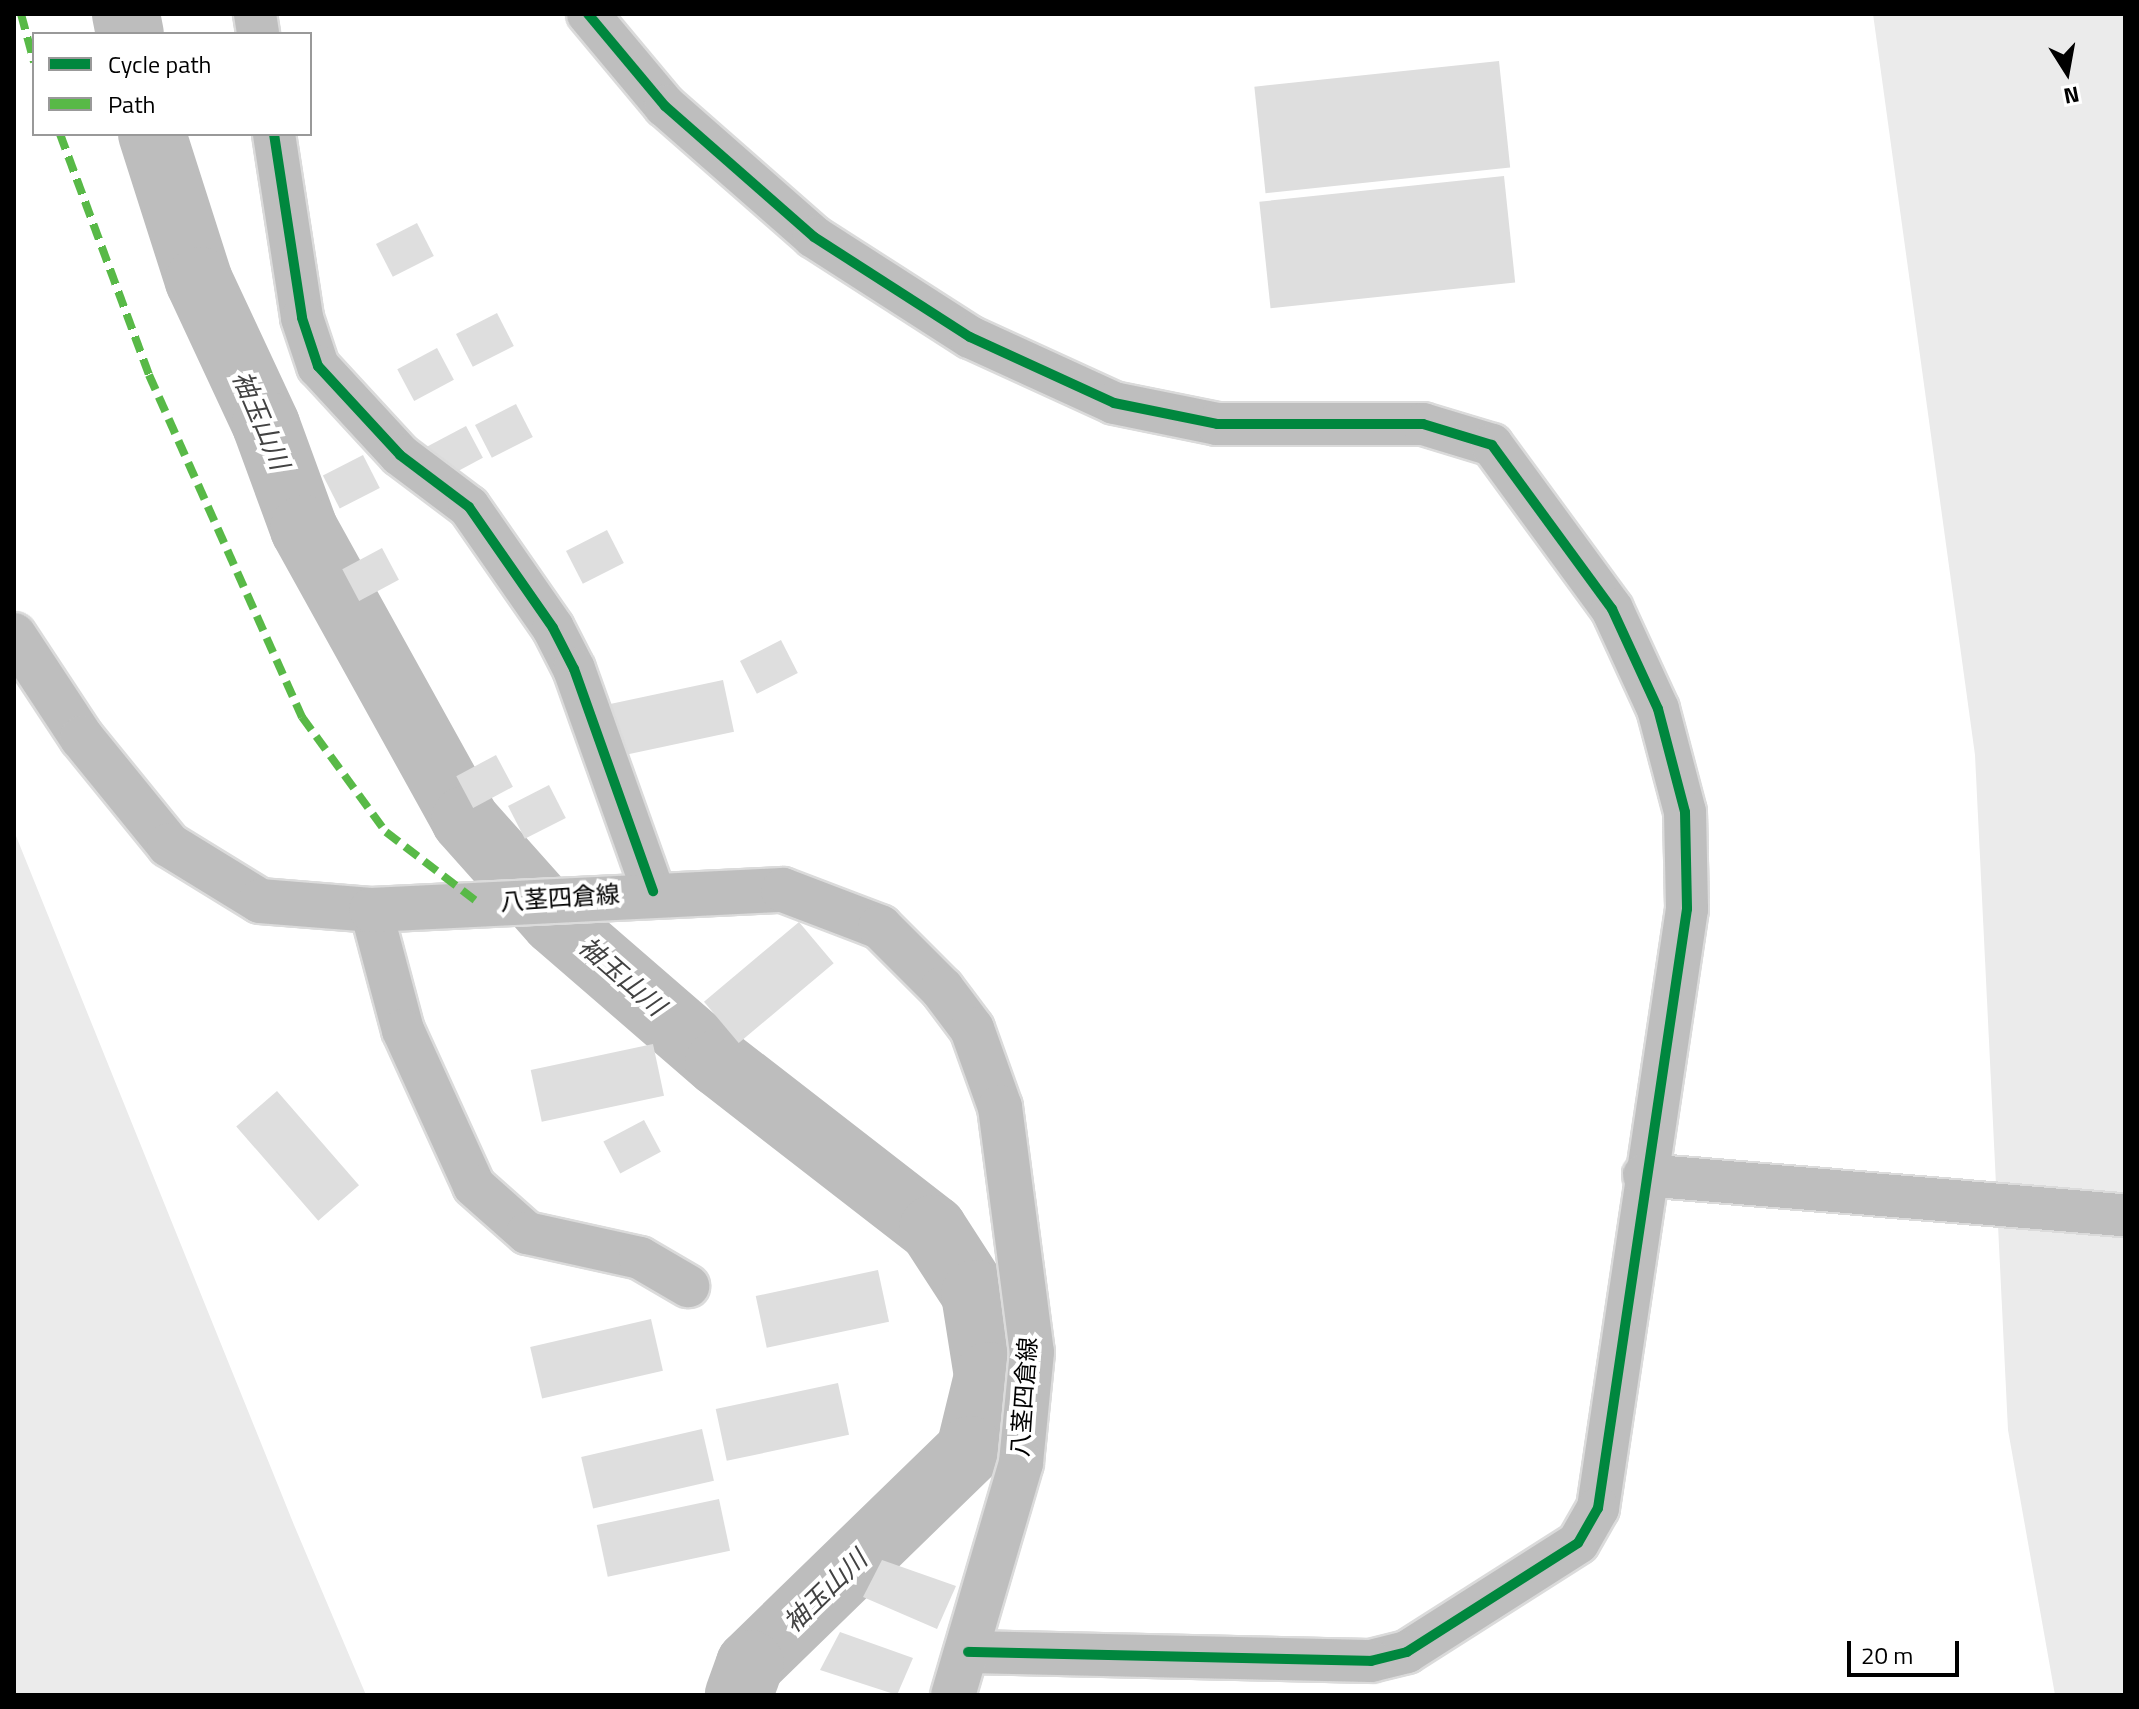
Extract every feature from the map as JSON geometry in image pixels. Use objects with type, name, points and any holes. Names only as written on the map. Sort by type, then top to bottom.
[{"type":"main road","name":"八茎四倉線","points":[[14,635],[82,738],[169,845],[260,901],[371,910],[653,891],[783,890],[880,927],[972,1029],[1000,1107],[1032,1352],[1021,1463],[953,1695]]},
{"type":"street","points":[[588,14],[665,106],[814,237],[970,337],[1114,403],[1217,424],[1423,424],[1492,445],[1612,609],[1658,709],[1685,812],[1687,909],[1644,1175],[1598,1508],[1578,1543],[1407,1652],[1371,1661],[968,1652]]},
{"type":"street","points":[[274,136],[302,318],[318,366],[400,455],[469,507],[553,628],[574,669],[653,891]]},
{"type":"street","points":[[371,910],[403,1030],[474,1186],[527,1233],[640,1258],[688,1286]]},
{"type":"street","points":[[1644,1175],[2125,1215]]},
{"type":"shaded area","points":[[1873,14],[2125,14],[2125,1695],[2055,1695],[2008,1430],[1975,755]]},
{"type":"shaded area","points":[[14,831],[294,1525],[366,1695],[14,1695]]},
{"type":"building","points":[[1499,61],[1510,167],[1266,193],[1254,87]]},
{"type":"building","points":[[1504,176],[1515,282],[1271,308],[1259,202]]},
{"type":"building","points":[[417,223],[434,256],[393,277],[376,244]]},
{"type":"building","points":[[497,313],[514,346],[473,367],[456,334]]},
{"type":"building","points":[[437,348],[454,380],[414,401],[397,369]]},
{"type":"building","points":[[516,404],[533,437],[492,458],[475,425]]},
{"type":"building","points":[[466,426],[483,458],[442,479],[425,448]]},
{"type":"building","points":[[363,455],[380,488],[340,508],[323,475]]},
{"type":"building","points":[[607,530],[624,563],[583,584],[566,551]]},
{"type":"building","points":[[382,548],[399,580],[359,601],[342,569]]},
{"type":"building","points":[[781,640],[798,673],[757,694],[740,661]]},
{"type":"building","points":[[723,680],[734,732],[612,758],[601,706]]},
{"type":"building","points":[[496,755],[513,787],[473,808],[456,776]]},
{"type":"building","points":[[549,785],[566,818],[525,839],[508,806]]},
{"type":"building","points":[[799,922],[834,963],[739,1043],[704,1002]]},
{"type":"building","points":[[653,1044],[664,1096],[542,1122],[531,1070]]},
{"type":"building","points":[[277,1091],[359,1185],[318,1221],[236,1126]]},
{"type":"building","points":[[644,1120],[661,1152],[620,1173],[603,1142]]},
{"type":"building","points":[[878,1270],[889,1322],[767,1348],[756,1296]]},
{"type":"building","points":[[651,1319],[663,1371],[542,1399],[530,1347]]},
{"type":"building","points":[[838,1383],[849,1435],[727,1461],[716,1409]]},
{"type":"building","points":[[702,1429],[714,1481],[593,1509],[581,1457]]},
{"type":"building","points":[[719,1499],[730,1551],[608,1577],[597,1525]]},
{"type":"building","points":[[882,1560],[956,1586],[937,1629],[863,1597]]},
{"type":"building","points":[[840,1632],[913,1658],[897,1695],[820,1670]]},
{"type":"waterway","name":"袖玉山川","points":[[126,14],[130,32]]},
{"type":"waterway","name":"袖玉山川","points":[[153,136],[199,281],[266,425],[304,529],[465,820],[555,921],[719,1063],[933,1229],[975,1294],[988,1376],[970,1450],[750,1664],[739,1695]]},
{"type":"marked path","points":[[21,14],[32,55]]},
{"type":"marked path","points":[[61,136],[149,375],[302,717],[386,832],[479,903]]},
{"type":"cycle path","points":[[588,14],[665,106],[814,237],[970,337],[1114,403],[1217,424],[1423,424],[1492,445],[1612,609],[1658,709],[1685,812],[1687,909],[1598,1508],[1578,1543],[1407,1652],[1371,1661],[968,1652]]},
{"type":"cycle path","points":[[274,136],[302,318],[318,366],[400,455],[469,507],[553,628],[574,669],[653,891]]}]
